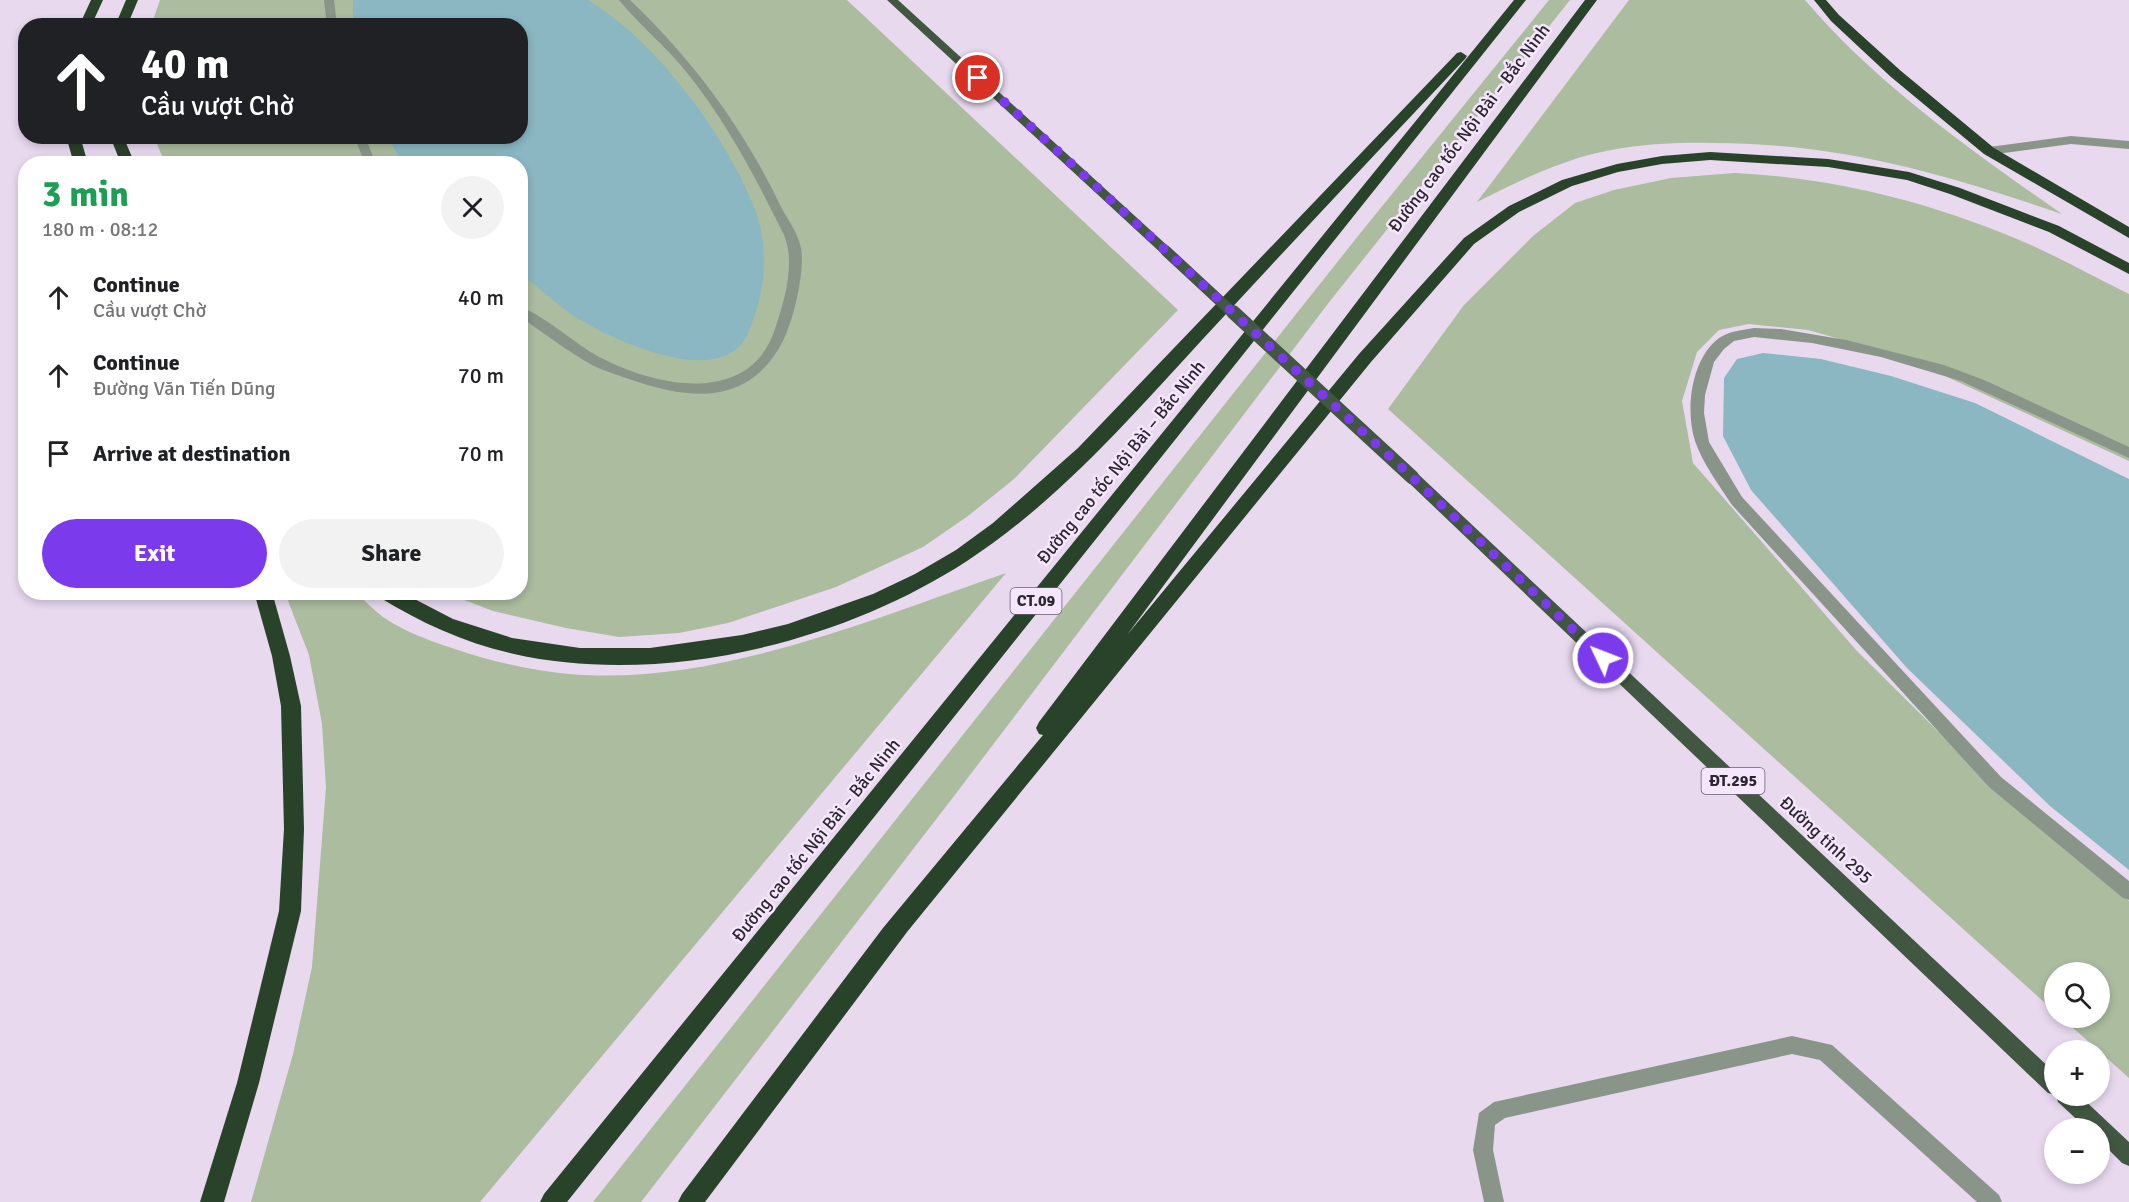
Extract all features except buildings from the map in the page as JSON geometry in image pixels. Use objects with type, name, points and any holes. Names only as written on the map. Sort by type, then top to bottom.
[{"type":"highway","points":[[89,18],[97,0]]},
{"type":"highway","points":[[124,18],[132,0]]},
{"type":"highway","points":[[399,600],[426,616],[496,642],[540,653],[582,657],[639,657],[683,654],[780,635],[879,600],[930,574],[998,529],[1080,456],[1514,0]]},
{"type":"highway","name":"Đường cao tốc Nội Bài – Bắc Ninh","points":[[552,1202],[1520,0]]},
{"type":"highway","name":"Đường cao tốc Nội Bài – Bắc Ninh","points":[[690,1202],[1591,0]]},
{"type":"highway","points":[[1820,0],[1835,18],[1896,74],[1989,151],[2021,172],[2129,233]]},
{"type":"highway","points":[[891,935],[1365,358],[1469,241],[1514,209],[1566,183],[1617,168],[1662,160],[1720,157],[1828,163],[1909,177],[1955,191],[2054,229],[2129,269]]},
{"type":"highway","points":[[212,1202],[248,1083],[290,911],[294,830],[291,706],[281,656],[265,600]]},
{"type":"main road","name":"Đường tỉnh 295","points":[[892,0],[1412,477],[2044,1076]]},
{"type":"main road","points":[[2077,1106],[2089,1118]]},
{"type":"main road","points":[[2110,1137],[2129,1155]]},
{"type":"street","points":[[328,0],[331,18]]},
{"type":"street","points":[[528,316],[597,362],[647,381],[705,391],[723,388],[748,378],[775,348],[784,325],[795,249],[761,173],[686,63],[624,0]]},
{"type":"street","points":[[1989,151],[2071,140],[2129,145]]},
{"type":"street","points":[[2129,453],[1960,375],[1814,338],[1769,333],[1738,334],[1718,345],[1706,367],[1698,395],[1698,424],[1703,449],[1737,501],[1995,782],[2129,892]]},
{"type":"street","points":[[1494,1202],[1483,1150],[1486,1120],[1501,1109],[1792,1045],[1825,1052],[1992,1202]]},
{"type":"shaded area","points":[[160,0],[847,0],[1178,310],[1014,479],[968,516],[923,547],[836,587],[728,623],[679,633],[619,637],[566,628],[493,611],[464,600],[528,600],[528,156],[162,156],[157,144],[528,144],[528,18],[154,18]]},
{"type":"shaded area","points":[[353,0],[588,0],[613,17],[663,64],[707,120],[742,179],[754,207],[761,233],[764,260],[759,301],[745,339],[732,353],[713,359],[691,360],[668,356],[621,341],[577,318],[528,280],[528,156],[398,156],[392,144],[528,144],[528,18],[353,18]]},
{"type":"shaded area","points":[[1549,0],[1570,0],[1330,301],[951,800],[641,1202],[593,1202],[1358,236]]},
{"type":"shaded area","points":[[1629,0],[1805,0],[1862,60],[1926,115],[2062,214],[1975,186],[1890,163],[1803,148],[1712,143],[1656,144],[1581,157],[1542,171],[1477,202]]},
{"type":"shaded area","points":[[1735,173],[1773,176],[1886,195],[1996,230],[2129,294],[2129,461],[1906,358],[1808,330],[1749,324],[1719,330],[1697,352],[1682,401],[1693,463],[1857,651],[1987,780],[2129,901],[2129,1078],[2110,1061],[2110,1040],[2087,1040],[2073,1028],[2110,1028],[2110,962],[2044,962],[2044,1002],[1388,409],[1464,305],[1533,236],[1575,203],[1614,190],[1671,178]]},
{"type":"shaded area","points":[[1763,353],[1821,359],[1891,376],[1975,403],[2129,479],[2129,870],[2050,806],[1907,668],[1751,490],[1723,436],[1724,378],[1737,359]]},
{"type":"shaded area","points":[[1006,573],[480,1202],[251,1202],[293,1054],[312,967],[326,787],[322,724],[309,655],[288,600],[364,600],[383,617],[405,630],[480,657],[558,673],[623,675],[679,670],[735,660],[791,646]]},
{"type":"route","points":[[978,78],[1412,477],[1603,658]]}]
